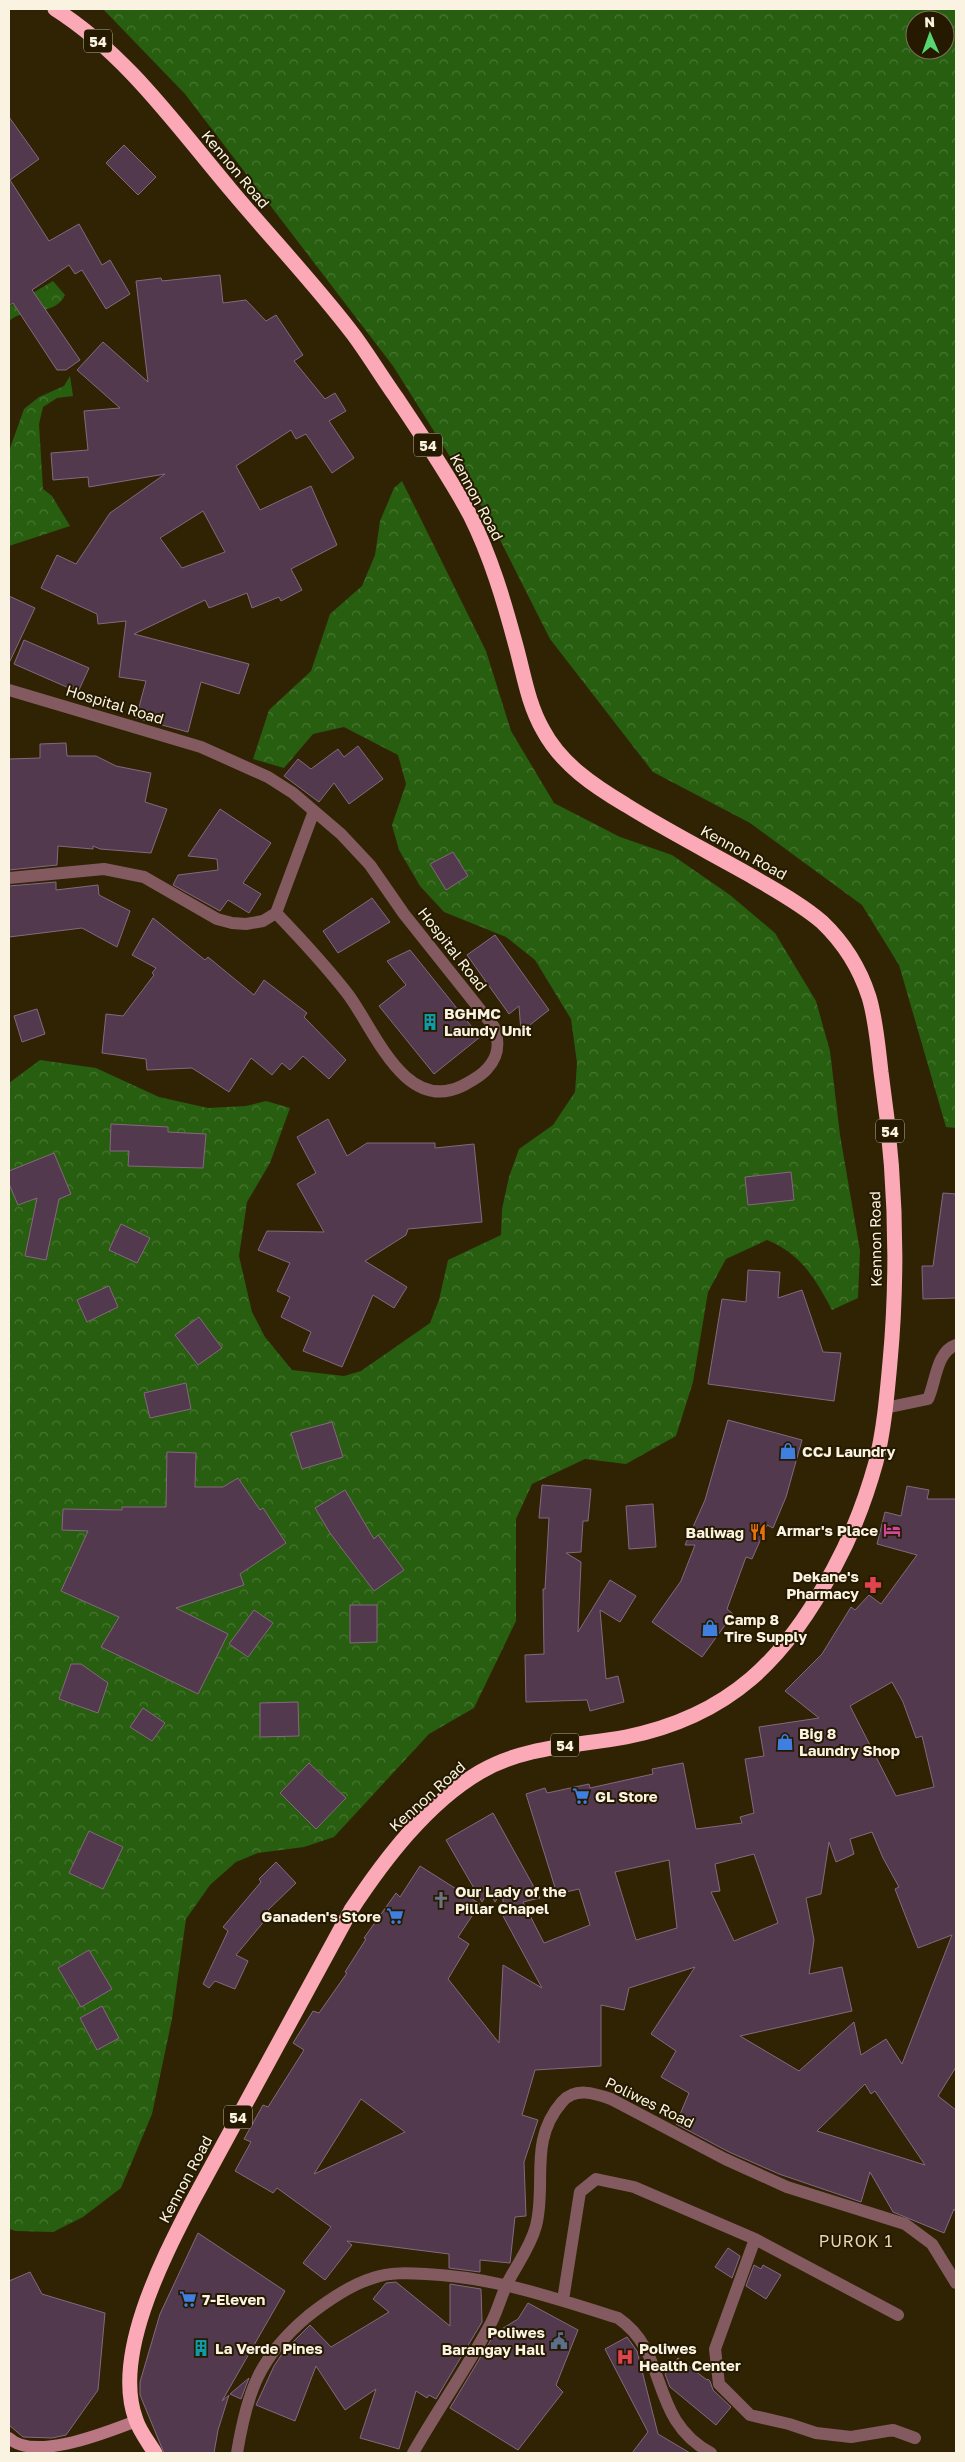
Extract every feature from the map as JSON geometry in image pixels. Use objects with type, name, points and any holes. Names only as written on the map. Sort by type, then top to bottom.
[{"type":"highway","name":"Kennon Road","points":[[54,9],[84,28],[138,79],[353,335],[433,452],[470,516],[491,564],[507,612],[529,702],[545,736],[569,765],[610,796],[787,897],[823,923],[849,954],[869,998],[890,1132],[895,1237],[893,1330],[885,1408],[877,1460],[860,1512],[834,1568],[797,1628],[767,1665],[751,1681],[710,1708],[667,1726],[626,1737],[556,1747],[514,1757],[482,1770],[433,1810],[380,1866],[346,1918],[166,2252],[138,2328],[130,2381],[136,2421],[155,2453]]},
{"type":"street","name":"Hospital Road","points":[[9,690],[201,747],[268,777],[293,793],[341,834],[370,865],[404,914],[494,1027],[498,1040],[497,1052],[491,1065],[482,1075],[450,1092],[431,1091],[416,1084],[399,1072],[348,995],[315,954],[276,913]]},
{"type":"street","points":[[9,878],[104,869],[144,877],[217,918],[232,923],[246,924],[263,921],[276,913],[314,811]]},
{"type":"street","points":[[885,1408],[928,1399],[934,1386],[943,1354],[956,1345]]},
{"type":"street","name":"Poliwes Road","points":[[413,2453],[452,2392],[492,2320],[507,2284],[528,2250],[536,2225],[540,2199],[539,2157],[543,2138],[562,2102],[574,2093],[591,2092],[611,2099],[725,2158],[787,2187],[905,2224],[932,2244],[956,2283]]},
{"type":"street","points":[[563,2300],[580,2192],[596,2180],[634,2187],[755,2239],[898,2315]]},
{"type":"street","points":[[755,2239],[715,2349],[719,2384],[750,2415],[816,2433],[851,2437],[892,2430],[915,2438]]},
{"type":"street","points":[[237,2453],[243,2418],[252,2388],[266,2359],[285,2335],[316,2310],[349,2288],[374,2277],[405,2273],[444,2275],[507,2284],[618,2318],[631,2327],[643,2343],[670,2412],[679,2428],[694,2444],[711,2453]]},
{"type":"street","points":[[9,2438],[14,2444],[33,2450],[58,2448],[136,2421]]},
{"type":"green space","points":[[103,9],[956,9],[956,1128],[946,1127],[899,965],[862,905],[750,823],[653,772],[550,639],[490,520],[393,366],[185,94]]},
{"type":"green space","points":[[53,281],[65,295],[60,302],[47,309],[16,316],[9,321],[9,307]]},
{"type":"green space","points":[[70,376],[73,396],[57,398],[43,407],[39,424],[43,489],[52,496],[70,526],[9,546],[9,451],[24,409],[39,397],[64,386]]},
{"type":"green space","points":[[402,481],[486,651],[511,731],[554,803],[620,837],[672,855],[730,895],[775,933],[816,1001],[830,1051],[840,1135],[860,1251],[858,1298],[832,1310],[806,1268],[789,1252],[767,1240],[726,1259],[708,1292],[693,1382],[676,1436],[626,1464],[585,1459],[532,1484],[516,1519],[516,1621],[474,1708],[429,1734],[334,1837],[304,1847],[258,1853],[236,1862],[210,1885],[186,1919],[172,2019],[152,2114],[121,2188],[83,2217],[53,2232],[16,2231],[9,2229],[9,1083],[40,1060],[96,1068],[159,1097],[208,1108],[246,1106],[266,1101],[290,1108],[270,1163],[247,1202],[239,1256],[252,1312],[265,1337],[292,1370],[344,1376],[361,1371],[430,1323],[439,1300],[448,1260],[501,1235],[502,1209],[509,1177],[519,1149],[553,1125],[575,1092],[577,1063],[571,1019],[535,960],[506,937],[444,912],[420,886],[399,850],[392,825],[406,784],[398,755],[344,727],[313,734],[284,768],[253,759],[269,710],[311,671],[330,614],[362,586],[375,555],[380,521],[394,488]]},
{"type":"building","points":[[9,117],[39,159],[10,180],[49,241],[79,224],[102,265],[110,260],[130,294],[106,309],[82,270],[75,274],[69,265],[32,290],[80,360],[66,370],[57,370],[13,303],[9,306]]},
{"type":"building","points":[[124,145],[156,177],[138,195],[106,163]]},
{"type":"building","points":[[220,275],[223,303],[246,300],[266,321],[276,315],[303,355],[294,361],[325,399],[335,393],[346,411],[329,421],[354,458],[332,473],[306,434],[296,439],[291,430],[236,466],[260,510],[311,486],[337,545],[291,569],[302,590],[281,601],[279,597],[252,608],[247,593],[209,608],[205,600],[134,634],[249,664],[239,694],[201,682],[188,732],[136,718],[146,681],[119,677],[126,621],[98,624],[97,614],[41,588],[57,555],[76,564],[110,513],[165,474],[89,487],[88,477],[53,480],[51,453],[88,450],[84,411],[120,408],[77,370],[103,342],[148,382],[136,281],[161,278],[162,281]],"holes":[[[203,511],[225,552],[182,568],[160,538]]]},
{"type":"building","points":[[9,596],[35,608],[9,663]]},
{"type":"building","points":[[24,640],[89,668],[78,692],[14,664]]},
{"type":"building","points":[[66,743],[67,756],[96,756],[116,766],[151,773],[145,802],[167,809],[151,853],[100,849],[93,846],[93,849],[58,846],[57,865],[9,870],[9,759],[40,758],[40,744]]},
{"type":"building","points":[[358,746],[383,779],[349,804],[334,783],[319,802],[284,776],[298,759],[311,769],[338,749],[344,757]]},
{"type":"building","points":[[220,809],[271,843],[243,883],[261,894],[249,913],[228,900],[220,911],[173,885],[178,875],[218,870],[217,859],[188,856]]},
{"type":"building","points":[[453,852],[468,876],[446,890],[430,864]]},
{"type":"building","points":[[56,882],[56,890],[98,885],[99,895],[130,911],[117,947],[82,928],[9,937],[9,886]]},
{"type":"building","points":[[372,898],[390,922],[338,953],[323,931]]},
{"type":"building","points":[[153,918],[205,960],[208,957],[254,995],[264,980],[307,1013],[304,1017],[346,1060],[329,1079],[303,1056],[290,1070],[282,1063],[272,1075],[251,1058],[229,1092],[192,1068],[147,1070],[146,1059],[102,1053],[106,1014],[123,1016],[154,975],[152,973],[156,968],[132,955]]},
{"type":"building","points":[[495,935],[549,1010],[521,1032],[519,1006],[509,1014],[467,955]]},
{"type":"building","name":"BGHMC Laundy Unit","points":[[410,950],[480,1037],[434,1074],[379,1006],[406,985],[387,961]]},
{"type":"building","points":[[37,1009],[45,1034],[22,1042],[14,1016]]},
{"type":"building","points":[[328,1119],[347,1156],[367,1143],[435,1143],[435,1148],[474,1144],[482,1222],[408,1229],[406,1235],[365,1261],[407,1287],[394,1308],[373,1295],[342,1367],[303,1351],[311,1332],[281,1317],[290,1297],[277,1291],[290,1263],[258,1250],[267,1231],[324,1232],[297,1184],[316,1173],[297,1137]]},
{"type":"building","points":[[111,1124],[168,1127],[168,1132],[206,1134],[203,1168],[128,1166],[129,1151],[110,1151]]},
{"type":"building","points":[[54,1153],[71,1194],[59,1199],[46,1260],[25,1256],[37,1198],[18,1205],[9,1184],[9,1171]]},
{"type":"building","points":[[791,1172],[794,1200],[748,1205],[745,1177]]},
{"type":"building","points":[[943,1193],[956,1194],[956,1298],[923,1299],[922,1266],[933,1266]]},
{"type":"building","points":[[121,1224],[150,1238],[137,1263],[109,1250]]},
{"type":"building","points":[[748,1270],[780,1272],[778,1298],[802,1290],[823,1352],[841,1353],[834,1401],[708,1384],[722,1299],[746,1302]]},
{"type":"building","points":[[109,1286],[118,1307],[87,1322],[77,1300]]},
{"type":"building","points":[[199,1317],[222,1348],[198,1365],[175,1335]]},
{"type":"building","points":[[186,1383],[191,1409],[150,1418],[144,1393]]},
{"type":"building","points":[[728,1420],[802,1440],[786,1497],[773,1528],[767,1525],[752,1559],[746,1557],[727,1609],[733,1614],[702,1657],[652,1622],[681,1581],[695,1545],[685,1545],[705,1500]]},
{"type":"building","points":[[332,1422],[343,1457],[302,1469],[291,1433]]},
{"type":"building","points":[[167,1452],[196,1453],[195,1487],[223,1487],[238,1478],[260,1510],[263,1508],[286,1543],[240,1574],[244,1585],[176,1608],[228,1634],[198,1694],[101,1647],[119,1617],[61,1591],[88,1531],[62,1530],[63,1509],[122,1510],[122,1507],[166,1507]]},
{"type":"building","points":[[542,1485],[591,1489],[588,1521],[583,1521],[581,1552],[566,1553],[581,1562],[578,1632],[610,1580],[636,1596],[620,1622],[600,1610],[606,1679],[618,1676],[624,1702],[590,1711],[587,1700],[526,1702],[525,1655],[544,1654],[543,1589],[545,1589],[549,1518],[539,1518]]},
{"type":"building","points":[[907,1486],[929,1490],[927,1499],[956,1499],[956,2067],[938,2096],[956,2110],[956,2212],[954,2209],[944,2233],[893,2212],[870,2172],[861,2202],[779,2174],[729,2152],[676,2124],[689,2093],[661,2077],[676,2051],[651,2034],[695,1967],[629,1988],[624,2010],[601,2005],[601,2066],[535,2070],[522,2115],[538,2120],[524,2162],[526,2216],[515,2217],[510,2263],[480,2260],[480,2272],[449,2268],[449,2254],[347,2241],[352,2245],[325,2280],[303,2263],[331,2227],[277,2188],[273,2193],[235,2171],[251,2142],[244,2139],[263,2105],[268,2107],[304,2050],[293,2043],[313,2011],[319,2013],[347,1973],[345,1972],[366,1939],[364,1938],[396,1893],[400,1897],[420,1866],[480,1904],[458,1937],[469,1944],[448,1979],[499,2043],[503,1965],[542,1988],[503,1916],[503,1889],[495,1902],[489,1890],[482,1902],[446,1840],[493,1813],[540,1898],[523,1902],[544,1943],[590,1925],[579,1889],[557,1894],[526,1794],[545,1788],[547,1793],[589,1784],[590,1788],[653,1774],[652,1769],[683,1763],[696,1829],[742,1823],[740,1817],[754,1813],[745,1759],[764,1756],[759,1727],[819,1718],[785,1691],[822,1654],[851,1607],[855,1610],[869,1595],[881,1604],[917,1555],[877,1544],[885,1512],[901,1516]],"holes":[[[892,1682],[903,1702],[916,1738],[922,1736],[934,1787],[896,1796],[850,1706]],[[872,1832],[883,1858],[899,1887],[895,1889],[918,1948],[952,1935],[902,2064],[886,2039],[861,2055],[854,2022],[799,2071],[740,2036],[852,2011],[842,1967],[809,1974],[814,1940],[806,1898],[821,1894],[829,1842],[836,1862],[854,1854],[850,1839]],[[754,1854],[778,1923],[734,1941],[711,1892],[720,1891],[715,1864]],[[669,1860],[677,1928],[636,1940],[615,1872]],[[865,2084],[871,2094],[875,2091],[925,2165],[817,2131]],[[361,2099],[405,2132],[314,2174]]]},
{"type":"building","points":[[345,1490],[374,1539],[378,1535],[404,1570],[374,1591],[330,1533],[315,1508]]},
{"type":"building","points":[[653,1504],[656,1547],[629,1549],[626,1506]]},
{"type":"building","points":[[350,1605],[377,1605],[377,1642],[350,1643]]},
{"type":"building","points":[[254,1610],[273,1623],[248,1657],[229,1644]]},
{"type":"building","points":[[71,1664],[81,1664],[108,1683],[98,1713],[59,1699]]},
{"type":"building","points":[[298,1702],[299,1736],[260,1737],[260,1703]]},
{"type":"building","points":[[143,1708],[165,1723],[152,1741],[130,1727]]},
{"type":"building","points":[[309,1763],[346,1798],[316,1829],[280,1793]]},
{"type":"building","points":[[89,1831],[123,1847],[103,1889],[69,1873]]},
{"type":"building","points":[[276,1862],[296,1883],[268,1910],[271,1913],[236,1955],[248,1961],[235,1989],[215,1981],[209,1988],[203,1984],[228,1931],[223,1927],[261,1882],[259,1879]]},
{"type":"building","points":[[89,1950],[112,1989],[81,2007],[58,1968]]},
{"type":"building","points":[[102,2006],[119,2038],[97,2050],[80,2018]]},
{"type":"building","name":"La Verde Pines","points":[[198,2233],[285,2291],[222,2401],[229,2395],[218,2430],[214,2453],[164,2453],[140,2395],[140,2382],[160,2314]]},
{"type":"building","points":[[728,2248],[740,2256],[732,2278],[715,2267]]},
{"type":"building","points":[[754,2265],[761,2269],[763,2265],[781,2275],[766,2299],[746,2286]]},
{"type":"building","points":[[30,2272],[42,2294],[105,2313],[98,2390],[66,2435],[52,2438],[23,2437],[9,2425],[9,2281]]},
{"type":"building","points":[[396,2282],[450,2326],[450,2284],[481,2289],[482,2322],[436,2399],[429,2395],[427,2398],[416,2391],[399,2449],[360,2438],[376,2389],[345,2410],[316,2366],[295,2421],[256,2405],[274,2366],[284,2351],[310,2325],[331,2347],[389,2312],[373,2299],[386,2283]]},
{"type":"building","points":[[528,2303],[578,2330],[556,2385],[563,2392],[518,2450],[450,2408],[495,2333],[518,2319]]},
{"type":"building","points":[[627,2337],[637,2351],[658,2434],[690,2453],[632,2453],[648,2432],[605,2349]]},
{"type":"building","points":[[678,2358],[708,2379],[713,2390],[731,2407],[716,2425],[670,2387],[665,2374]]},
{"type":"building","points":[[249,2378],[241,2399],[230,2394]]},
{"type":"place","name":"BGHMC Laundy Unit","points":[[430,1022]]},
{"type":"place","name":"CCJ Laundry","points":[[788,1451]]},
{"type":"place","name":"Armar's Place","points":[[892,1530]]},
{"type":"place","name":"Baliwag","points":[[758,1532]]},
{"type":"place","name":"Dekane's Pharmacy","points":[[873,1585]]},
{"type":"place","name":"Camp 8 Tire Supply","points":[[710,1628]]},
{"type":"place","name":"Big 8 Laundry Shop","points":[[785,1742]]},
{"type":"place","name":"GL Store","points":[[581,1796]]},
{"type":"place","name":"Our Lady of the Pillar Chapel","points":[[441,1900]]},
{"type":"place","name":"Ganaden's Store","points":[[395,1916]]},
{"type":"place","name":"7-Eleven","points":[[188,2299]]},
{"type":"place","name":"Poliwes Barangay Hall","points":[[559,2341]]},
{"type":"place","name":"La Verde Pines","points":[[201,2348]]},
{"type":"place","name":"Poliwes Health Center","points":[[625,2357]]},
{"type":"district","name":"PUROK 1","points":[[856,2241]]}]
